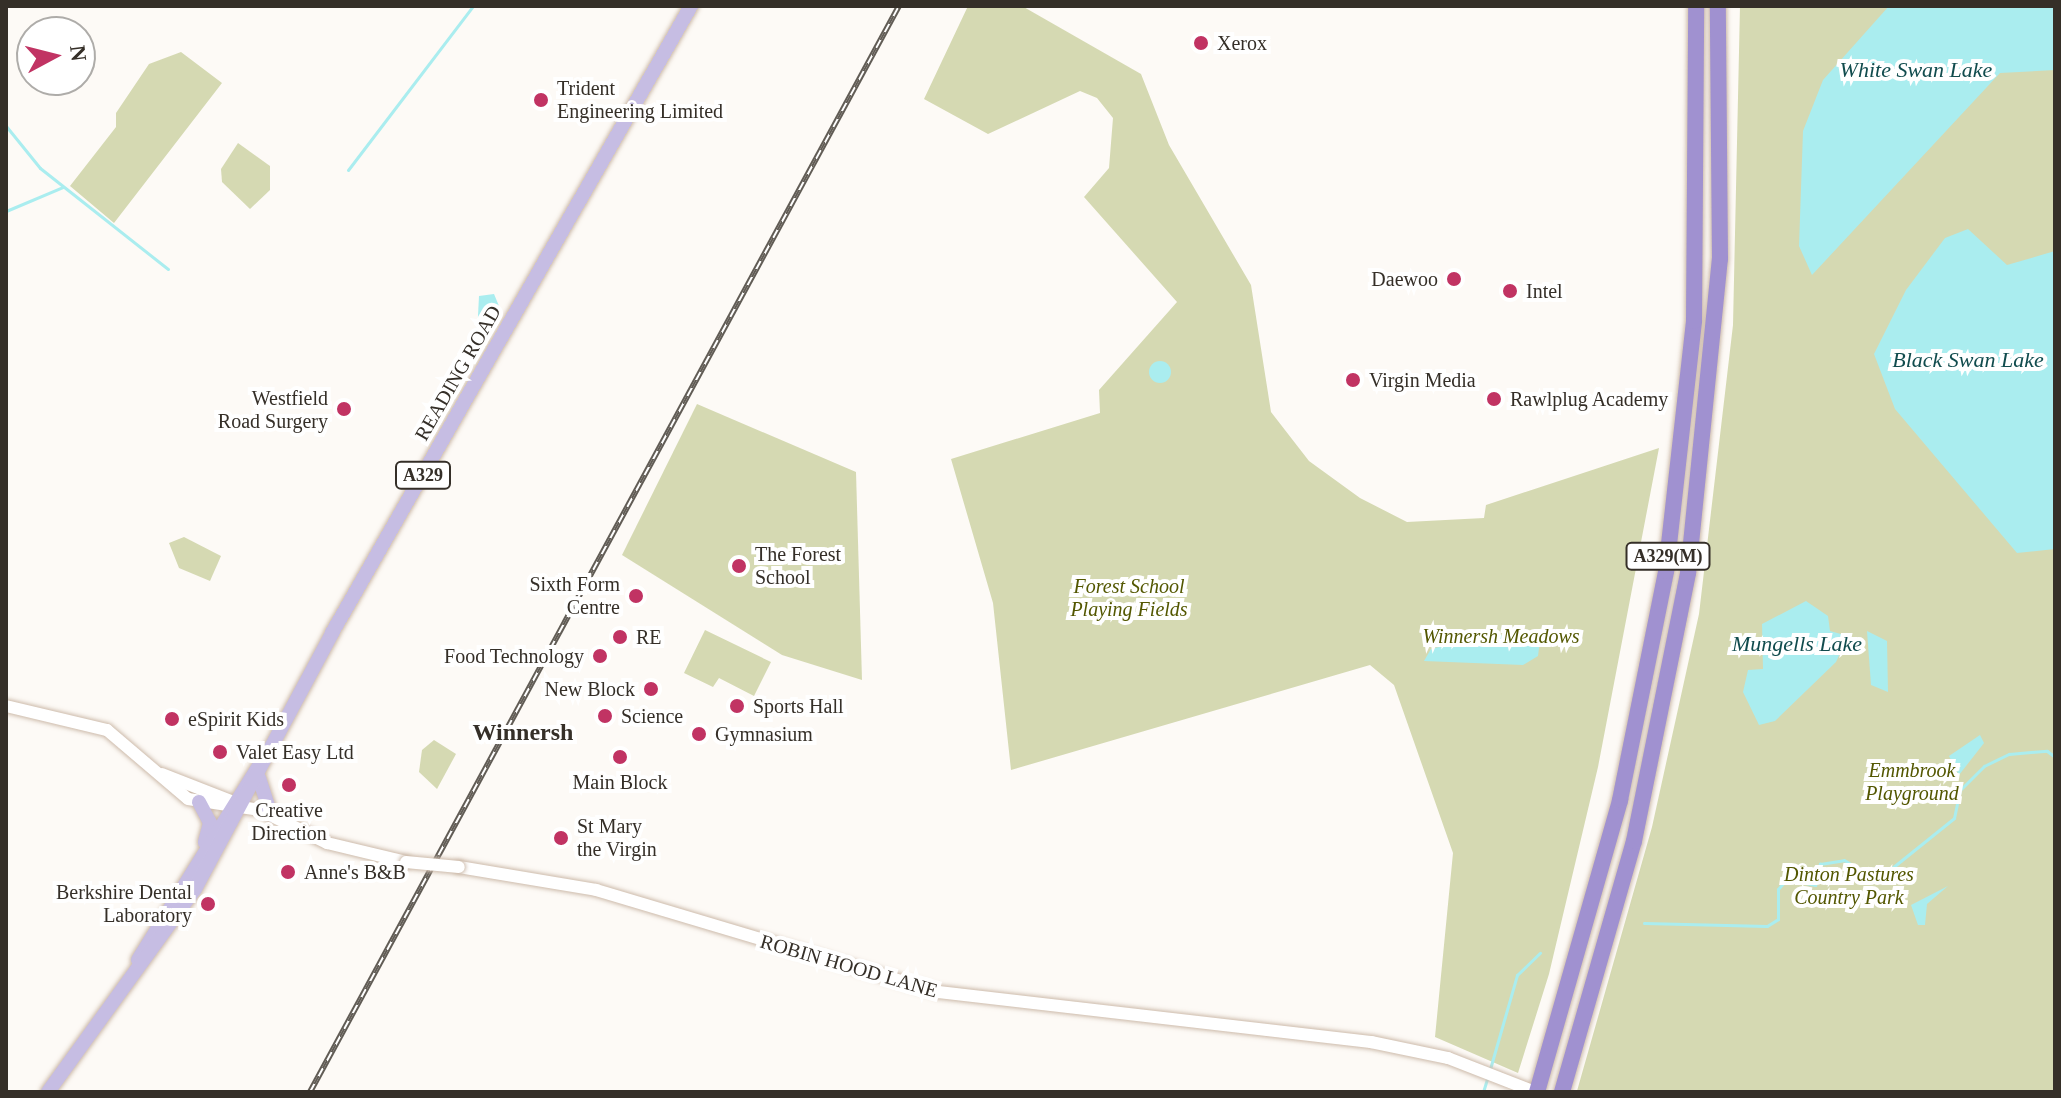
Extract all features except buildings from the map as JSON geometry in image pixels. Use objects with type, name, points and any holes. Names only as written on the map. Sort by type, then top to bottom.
[{"type":"highway","name":"A329(M)","points":[[1536,1092],[1620,800],[1666,571],[1694,308],[1696,6]]},
{"type":"highway","name":"A329(M)","points":[[1562,1092],[1643,802],[1691,558],[1720,259],[1718,6]]},
{"type":"main road","name":"READING ROAD","points":[[133,977],[203,854],[263,761],[691,6]]},
{"type":"main road","points":[[6,706],[96,724],[199,802],[210,826],[203,854]]},
{"type":"main road","name":"READING ROAD","points":[[48,1092],[171,929],[236,805],[259,778],[263,761]]},
{"type":"main road","points":[[143,762],[191,789],[236,805]]},
{"type":"main road","points":[[259,778],[271,814]]},
{"type":"main road","points":[[199,802],[236,805]]},
{"type":"main road","name":"ROBIN HOOD LANE","points":[[236,805],[271,814],[327,843],[406,862],[459,867],[596,890],[938,992],[1371,1042],[1481,1070],[1536,1092]]},
{"type":"green space","name":"Winnersh Meadows","points":[[968,6],[1022,6],[1141,74],[1169,145],[1251,285],[1271,412],[1309,461],[1360,498],[1407,522],[1484,518],[1486,505],[1659,448],[1598,767],[1549,974],[1518,1073],[1435,1037],[1453,853],[1394,685],[1370,665],[1011,770],[993,603],[951,459],[1100,413],[1099,390],[1177,302],[1084,197],[1109,168],[1113,118],[1097,98],[1080,91],[988,134],[924,99]]},
{"type":"green space","name":"Dinton Pastures Country Park","points":[[1740,6],[2055,6],[2055,1092],[1577,1091],[1652,827],[1699,614],[1733,325]]},
{"type":"green space","points":[[181,52],[222,83],[114,223],[70,186],[116,127],[116,113],[149,64]]},
{"type":"green space","points":[[238,143],[270,166],[270,190],[250,209],[222,182],[221,169]]},
{"type":"green space","points":[[697,404],[856,472],[862,680],[782,655],[622,555]]},
{"type":"green space","points":[[184,537],[221,556],[210,581],[179,568],[169,543]]},
{"type":"green space","points":[[705,630],[771,662],[754,696],[719,678],[713,687],[684,673]]},
{"type":"green space","points":[[434,740],[456,754],[437,789],[419,772],[422,750]]},
{"type":"water","name":"White Swan Lake","points":[[1889,6],[2055,6],[2055,70],[2000,73],[1812,275],[1799,246],[1803,131],[1823,80]]},
{"type":"water","name":"Black Swan Lake","points":[[1968,229],[2007,265],[2055,251],[2055,549],[2017,553],[1895,409],[1874,354],[1906,290],[1945,238]]},
{"type":"water","points":[[494,294],[499,306],[477,335],[479,296]]},
{"type":"water","points":[[1156,361],[1164,361],[1171,372],[1164,383],[1156,383],[1149,376],[1149,368]]},
{"type":"water","name":"Mungells Lake","points":[[1806,601],[1828,616],[1830,631],[1848,636],[1836,662],[1775,721],[1759,725],[1743,692],[1748,670],[1763,669],[1762,624]]},
{"type":"water","points":[[1867,631],[1887,641],[1888,692],[1871,685]]},
{"type":"water","points":[[1491,634],[1540,640],[1538,656],[1523,665],[1424,661],[1431,649]]},
{"type":"water","points":[[1980,735],[1984,743],[1959,775],[1949,756]]},
{"type":"water","points":[[1948,886],[1927,904],[1925,925],[1918,925],[1911,905]]},
{"type":"waterway","points":[[348,170],[473,6]]},
{"type":"waterway","points":[[6,126],[40,168],[168,269]]},
{"type":"waterway","points":[[6,211],[63,187]]},
{"type":"waterway","points":[[1644,923],[1767,926],[1778,919],[1778,889],[1787,879],[1815,885],[1820,864],[1844,860],[1877,880],[1954,818],[1960,790],[1984,766],[2009,754],[2047,751],[2055,757]]},
{"type":"waterway","points":[[1490,1069],[1517,975],[1540,953]]},
{"type":"waterway","points":[[1483,1092],[1488,1076]]},
{"type":"railway","points":[[310,1092],[899,6]]},
{"type":"place","name":"Xerox","points":[[1201,43]]},
{"type":"place","name":"Trident Engineering Limited","points":[[541,100]]},
{"type":"place","name":"Daewoo","points":[[1454,279]]},
{"type":"place","name":"Intel","points":[[1510,291]]},
{"type":"place","name":"Virgin Media","points":[[1353,380]]},
{"type":"place","name":"Rawlplug Academy","points":[[1494,399]]},
{"type":"place","name":"Westfield Road Surgery","points":[[344,409]]},
{"type":"place","name":"The Forest School","points":[[739,566]]},
{"type":"place","name":"Sixth Form Centre","points":[[636,596]]},
{"type":"place","name":"RE","points":[[620,637]]},
{"type":"place","name":"Food Technology","points":[[600,656]]},
{"type":"place","name":"New Block","points":[[651,689]]},
{"type":"place","name":"Sports Hall","points":[[737,706]]},
{"type":"place","name":"Science","points":[[605,716]]},
{"type":"place","name":"eSpirit Kids","points":[[172,719]]},
{"type":"place","name":"Gymnasium","points":[[699,734]]},
{"type":"place","name":"Valet Easy Ltd","points":[[220,752]]},
{"type":"place","name":"Main Block","points":[[620,757]]},
{"type":"place","name":"Creative Direction","points":[[289,785]]},
{"type":"place","name":"St Mary the Virgin","points":[[561,838]]},
{"type":"place","name":"Anne's B&B","points":[[288,872]]},
{"type":"place","name":"Berkshire Dental Laboratory","points":[[208,904]]},
{"type":"district","name":"Winnersh","points":[[523,733]]},
{"type":"park label","name":"Forest School Playing Fields","points":[[1129,598]]},
{"type":"park label","name":"Emmbrook Playground","points":[[1912,782]]}]
